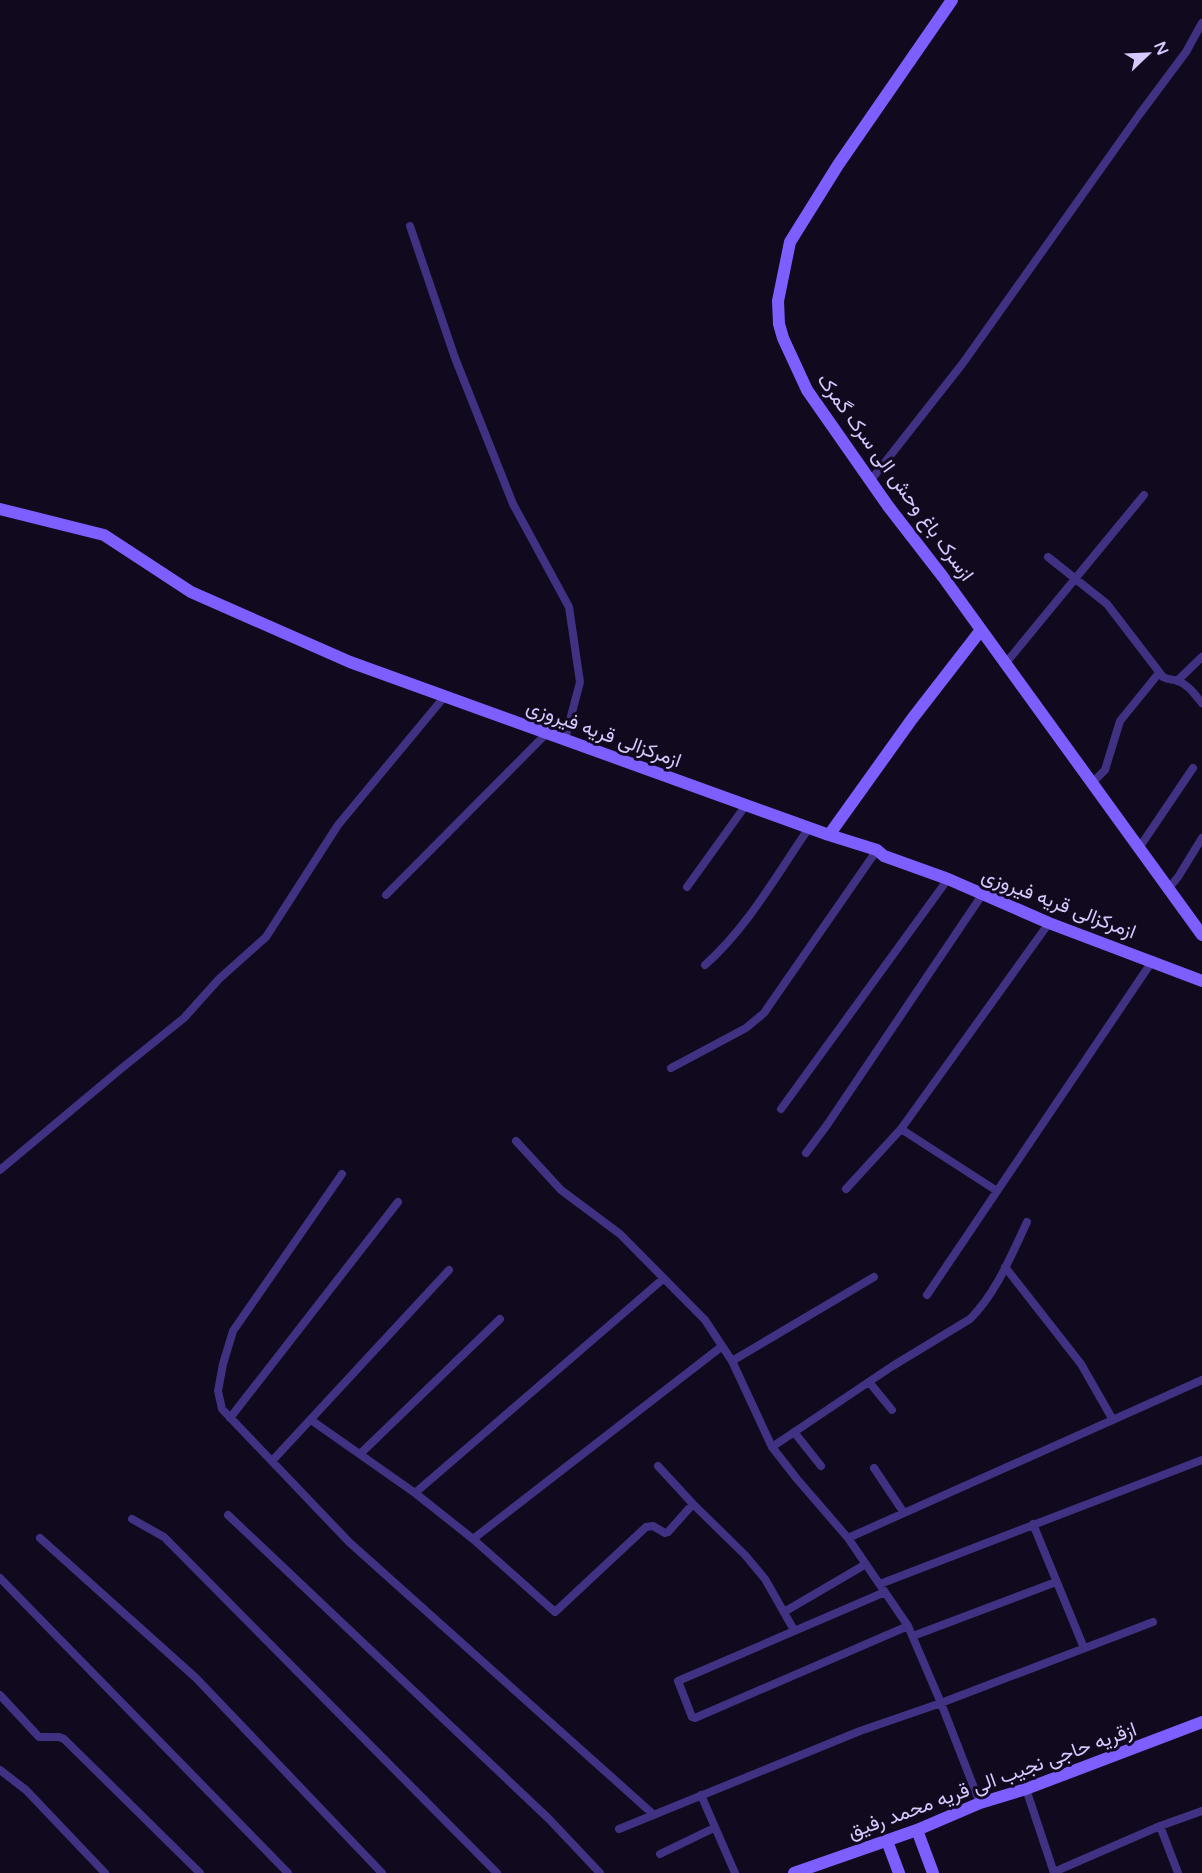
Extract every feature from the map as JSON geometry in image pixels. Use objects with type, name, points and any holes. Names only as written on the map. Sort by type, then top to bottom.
[{"type":"main road","name":"ازسرک باغ وحش الی سرک گمرک","points":[[952,0],[799,225],[790,242],[777,301],[779,324],[794,365],[807,390],[894,514],[1202,935]]},
{"type":"main road","name":"ازمرکزالی قریه فیروزی","points":[[0,509],[104,535],[191,592],[350,662],[809,828],[877,850],[884,856],[948,879],[1049,923],[1153,960],[1202,981]]},
{"type":"main road","points":[[829,835],[912,719],[981,630]]},
{"type":"main road","name":"ازقریه حاجی نجیب الی قریه محمد رفیق","points":[[794,1873],[917,1830],[980,1803],[1026,1789],[1202,1722]]},
{"type":"main road","points":[[917,1830],[933,1873]]},
{"type":"main road","points":[[887,1841],[899,1873]]},
{"type":"street","points":[[872,480],[963,363],[1186,52],[1202,23]]},
{"type":"street","points":[[410,226],[455,358],[513,504],[569,607],[580,682],[565,739]]},
{"type":"street","points":[[1005,664],[1144,495]]},
{"type":"street","points":[[1048,557],[1107,604],[1159,673],[1167,680],[1177,681],[1190,688],[1202,703]]},
{"type":"street","points":[[1177,681],[1202,657]]},
{"type":"street","points":[[1092,783],[1105,770],[1120,722],[1159,673]]},
{"type":"street","points":[[0,1170],[184,1018],[219,979],[266,936],[338,825],[445,696]]},
{"type":"street","points":[[386,895],[547,733]]},
{"type":"street","points":[[1139,848],[1193,768]]},
{"type":"street","points":[[687,887],[746,805]]},
{"type":"street","points":[[705,965],[724,949],[809,828]]},
{"type":"street","points":[[1168,889],[1202,838]]},
{"type":"street","points":[[671,1068],[746,1028],[764,1013],[877,850]]},
{"type":"street","points":[[781,1109],[948,879]]},
{"type":"street","points":[[806,1153],[982,895]]},
{"type":"street","points":[[846,1189],[901,1129],[1049,923]]},
{"type":"street","points":[[927,1295],[1153,960]]},
{"type":"street","points":[[901,1129],[997,1191]]},
{"type":"street","points":[[516,1141],[561,1190],[621,1234],[705,1320],[732,1362],[772,1447],[796,1479],[848,1538],[908,1626],[980,1803]]},
{"type":"street","points":[[342,1174],[232,1331],[218,1391],[222,1409],[349,1542],[654,1815]]},
{"type":"street","points":[[230,1418],[398,1202]]},
{"type":"street","points":[[772,1447],[869,1382],[970,1320],[1005,1267],[1027,1222]]},
{"type":"street","points":[[1005,1267],[1081,1364],[1113,1420]]},
{"type":"street","points":[[272,1461],[449,1270]]},
{"type":"street","points":[[732,1362],[874,1277]]},
{"type":"street","points":[[415,1493],[663,1279]]},
{"type":"street","points":[[360,1454],[500,1319]]},
{"type":"street","points":[[473,1539],[721,1347]]},
{"type":"street","points":[[848,1538],[1202,1380]]},
{"type":"street","points":[[869,1382],[892,1410]]},
{"type":"street","points":[[311,1420],[415,1493],[473,1539],[555,1612],[646,1527],[653,1526],[665,1533],[668,1532],[693,1504]]},
{"type":"street","points":[[794,1432],[820,1466]]},
{"type":"street","points":[[908,1626],[695,1718],[692,1717],[678,1681],[882,1588],[1033,1524],[1202,1460]]},
{"type":"street","points":[[658,1466],[745,1555],[765,1579],[794,1630]]},
{"type":"street","points":[[874,1468],[904,1513]]},
{"type":"street","points":[[228,1515],[549,1819],[600,1873]]},
{"type":"street","points":[[132,1519],[164,1537],[497,1873]]},
{"type":"street","points":[[1033,1524],[1084,1648]]},
{"type":"street","points":[[40,1538],[196,1678],[382,1873]]},
{"type":"street","points":[[784,1612],[866,1564]]},
{"type":"street","points":[[0,1578],[288,1873]]},
{"type":"street","points":[[913,1636],[1056,1582]]},
{"type":"street","points":[[619,1829],[860,1731],[941,1703],[1153,1622]]},
{"type":"street","points":[[0,1695],[39,1737],[64,1739],[200,1873]]},
{"type":"street","points":[[0,1770],[26,1790],[105,1873]]},
{"type":"street","points":[[1026,1789],[1054,1873],[1160,1826],[1202,1811]]},
{"type":"street","points":[[701,1796],[735,1873]]},
{"type":"street","points":[[1160,1826],[1178,1873]]},
{"type":"street","points":[[660,1854],[714,1828]]}]
